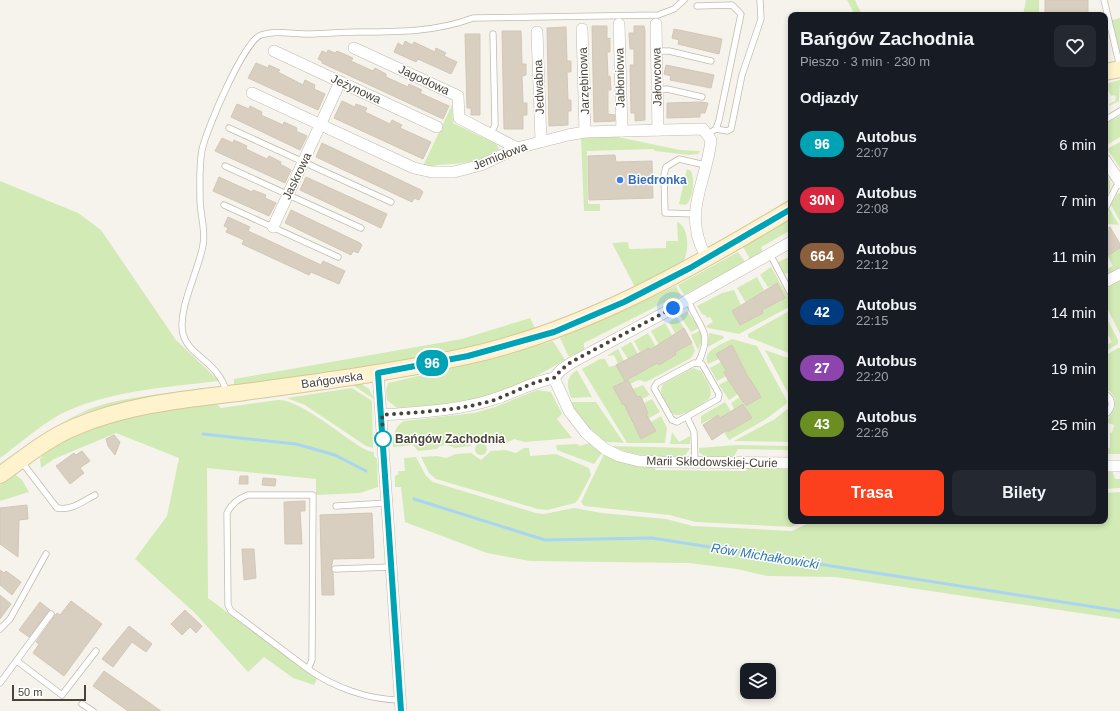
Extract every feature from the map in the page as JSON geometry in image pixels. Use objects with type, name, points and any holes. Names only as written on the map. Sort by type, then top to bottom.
[{"type":"street","name":"Jabłoniowa","points":[[619,24],[622,131]]},
{"type":"street","name":"Jałowcowa","points":[[656,24],[658,130]]},
{"type":"street","name":"Jarzębinowa","points":[[582,29],[585,132]]},
{"type":"street","name":"Jedwabna","points":[[537,32],[542,141]]},
{"type":"street","name":"Jagodowa","points":[[354,48],[458,96],[459,118],[491,133],[517,148]]},
{"type":"street","name":"Jeżynowa","points":[[274,51],[437,127]]},
{"type":"street","points":[[1108,71],[1120,68]]},
{"type":"street","name":"Jaskrowa","points":[[273,227],[287,194],[321,126],[340,82]]},
{"type":"street","name":"Jemiołowa","points":[[252,93],[414,168],[432,172],[454,172],[481,166],[517,148],[585,132],[703,129],[712,134]]},
{"type":"street","points":[[707,258],[696,234],[695,214],[712,134]]},
{"type":"street","points":[[1108,165],[1120,183]]},
{"type":"street","name":"Bańgowska","points":[[0,475],[48,441],[72,428],[94,419],[126,410],[172,401],[378,373],[468,356],[554,332],[624,302],[707,258],[788,211]]},
{"type":"street","points":[[382,415],[469,406],[493,400],[540,380],[554,378],[571,362],[688,300],[788,244]]},
{"type":"street","points":[[1108,280],[1120,274]]},
{"type":"street","points":[[378,373],[401,711]]},
{"type":"street","name":"Marii Skłodowskiej-Curie","points":[[554,378],[569,411],[586,433],[605,449],[618,456],[639,461],[695,463],[788,463]]},
{"type":"street","points":[[1108,466],[1120,466]]},
{"type":"lane","points":[[227,394],[225,384],[218,372],[186,341],[182,333],[182,319],[203,244],[200,199],[202,150],[217,108],[248,46],[260,35],[277,32],[306,34],[401,32],[454,25],[473,18],[658,16],[674,9],[684,0]]},
{"type":"lane","points":[[697,6],[732,5],[741,14],[728,81],[712,134],[731,129],[742,76],[761,19],[760,0]]},
{"type":"lane","points":[[1104,0],[1107,12]]},
{"type":"lane","points":[[1108,17],[1120,68]]},
{"type":"lane","points":[[491,133],[495,125],[493,34]]},
{"type":"lane","points":[[657,51],[669,51],[711,61]]},
{"type":"lane","points":[[657,90],[667,89],[702,97]]},
{"type":"lane","points":[[1108,118],[1120,111]]},
{"type":"lane","points":[[230,128],[391,202]]},
{"type":"lane","points":[[695,214],[665,213],[664,175],[666,167],[679,159],[705,165]]},
{"type":"lane","points":[[225,166],[361,228]]},
{"type":"lane","points":[[1108,203],[1116,187],[1120,183]]},
{"type":"lane","points":[[224,205],[338,257]]},
{"type":"lane","points":[[770,254],[788,288]]},
{"type":"lane","points":[[688,300],[704,331],[706,340],[704,352],[698,363]]},
{"type":"lane","points":[[694,363],[698,363],[702,364],[719,394],[718,399],[677,422],[672,420],[654,388],[657,383],[694,363]]},
{"type":"lane","points":[[1108,397],[1111,400],[1112,405],[1108,412]]},
{"type":"lane","points":[[687,417],[694,432],[695,463]]},
{"type":"lane","points":[[21,461],[57,508],[65,509],[73,507],[95,495]]},
{"type":"lane","points":[[308,669],[312,660],[313,495],[248,495],[230,506],[227,513],[228,605],[231,611],[308,669],[318,676],[354,691],[382,700],[400,700]]},
{"type":"lane","points":[[336,506],[388,503]]},
{"type":"lane","points":[[0,629],[10,619],[46,554]]},
{"type":"lane","points":[[335,569],[392,567]]},
{"type":"lane","points":[[0,683],[51,614]]},
{"type":"lane","points":[[17,661],[62,695],[96,651]]},
{"type":"lane","points":[[82,704],[93,711]]},
{"type":"green space","points":[[847,0],[855,0],[861,12],[853,12]]},
{"type":"green space","points":[[1026,0],[1039,0],[1039,12],[1024,12]]},
{"type":"green space","points":[[1120,18],[1120,55],[1112,20]]},
{"type":"green space","points":[[1120,80],[1119,101],[1109,106],[1109,104],[1115,101],[1116,97],[1114,95],[1111,96],[1108,90],[1108,83]]},
{"type":"green space","points":[[452,105],[453,123],[496,144],[499,149],[492,154],[469,162],[436,165],[433,168],[423,166]]},
{"type":"green space","points":[[1120,116],[1120,137],[1108,144],[1108,122]]},
{"type":"green space","points":[[613,136],[680,150],[700,151],[698,154],[689,155],[655,151],[653,149],[587,151],[588,204],[600,204],[600,211],[584,211],[581,138]]},
{"type":"green space","points":[[1120,142],[1120,168],[1108,150],[1108,148]]},
{"type":"green space","points":[[687,169],[691,171],[693,184],[692,194],[686,205],[679,204]]},
{"type":"green space","points":[[1108,177],[1110,184],[1108,193]]},
{"type":"green space","points":[[0,181],[78,213],[101,230],[176,340],[219,381],[137,391],[96,400],[59,415],[36,430],[0,458]]},
{"type":"green space","points":[[1120,193],[1120,221],[1111,205],[1117,194]]},
{"type":"green space","points":[[1109,208],[1119,225],[1108,224]]},
{"type":"green space","points":[[788,216],[788,232],[761,247],[763,253],[750,259],[742,245]]},
{"type":"green space","points":[[677,222],[684,229],[687,240],[686,253],[683,262],[636,289],[612,243],[628,242],[629,249],[666,248],[666,241],[678,241]]},
{"type":"green space","points":[[1120,248],[1120,268],[1108,274],[1108,268],[1113,266],[1108,254]]},
{"type":"green space","points":[[738,252],[745,262],[684,295],[678,285]]},
{"type":"green space","points":[[788,257],[788,273],[784,274],[778,262]]},
{"type":"green space","points":[[771,267],[788,297],[788,308],[739,334],[708,328],[706,326],[713,322],[710,317],[707,318],[703,315],[697,306],[722,293],[734,290],[741,305],[732,311],[740,325],[763,313],[762,310],[785,298],[777,283],[768,287],[760,275]]},
{"type":"green space","points":[[757,277],[764,290],[746,303],[737,288]]},
{"type":"green space","points":[[1120,277],[1120,334],[1108,310],[1108,283]]},
{"type":"green space","points":[[676,286],[681,296],[668,304],[663,303],[584,343],[584,350],[569,357],[560,338]]},
{"type":"green space","points":[[687,311],[699,328],[691,332],[680,316]]},
{"type":"green space","points":[[788,312],[788,353],[748,337],[748,334]]},
{"type":"green space","points":[[677,317],[684,328],[675,333],[669,322]]},
{"type":"green space","points":[[530,318],[536,330],[442,356],[234,387],[234,379],[462,339]]},
{"type":"green space","points":[[1108,321],[1118,340],[1118,344],[1108,350],[1108,344],[1112,342],[1108,335]]},
{"type":"green space","points":[[665,323],[672,335],[659,345],[651,331]]},
{"type":"green space","points":[[700,331],[703,338],[698,350],[691,335]]},
{"type":"green space","points":[[648,333],[656,347],[640,352],[634,341]]},
{"type":"green space","points":[[709,333],[723,336],[724,338],[708,347]]},
{"type":"green space","points":[[732,339],[757,346],[787,401],[786,404],[766,419],[729,440],[724,432],[727,430],[729,432],[752,418],[745,407],[761,397],[749,379],[732,345],[716,354],[719,359],[708,364],[707,355],[714,348]]},
{"type":"green space","points":[[553,341],[565,360],[524,382],[491,396],[449,404],[397,408],[387,400],[386,390],[388,383],[496,358]]},
{"type":"green space","points":[[631,342],[638,354],[628,359],[621,348]]},
{"type":"green space","points":[[692,343],[695,351],[691,358],[646,382],[639,380],[630,384],[628,379],[657,363],[659,365],[676,356],[675,352]]},
{"type":"green space","points":[[1120,348],[1120,454],[1108,454],[1108,448],[1110,448],[1110,432],[1112,433],[1114,425],[1108,423],[1108,419],[1114,409],[1115,400],[1108,390],[1108,354]]},
{"type":"green space","points":[[618,349],[624,361],[618,364],[614,355],[608,355]]},
{"type":"green space","points":[[765,350],[788,358],[788,393]]},
{"type":"green space","points":[[600,359],[605,359],[609,367],[616,365],[625,381],[614,388],[634,421],[632,422],[641,438],[656,431],[651,422],[661,416],[667,428],[665,443],[627,443],[582,369]]},
{"type":"green space","points":[[721,362],[726,370],[724,372],[726,376],[717,381],[710,368]]},
{"type":"green space","points":[[693,368],[701,371],[709,385],[711,396],[709,399],[685,413],[675,415],[672,413],[662,395],[662,386],[663,384]]},
{"type":"green space","points":[[577,370],[592,397],[571,398],[568,382],[570,376]]},
{"type":"green space","points":[[728,380],[738,394],[729,400],[719,385]]},
{"type":"green space","points":[[360,383],[369,389],[374,399],[351,384]]},
{"type":"green space","points":[[643,385],[650,395],[642,399],[640,396],[637,397],[633,389]]},
{"type":"green space","points":[[202,388],[205,389],[114,405],[85,413],[64,423],[0,467],[0,464],[51,430],[83,412],[125,399]]},
{"type":"green space","points":[[352,388],[372,401],[373,448],[366,446],[305,405],[287,398]]},
{"type":"green space","points":[[537,390],[551,392],[562,414],[557,419],[572,438],[525,442],[514,439],[505,444],[491,445],[481,438],[470,446],[455,448],[446,445],[440,446],[437,449],[418,451],[413,445],[393,447],[393,439],[396,429],[404,421],[474,413],[495,407]]},
{"type":"green space","points":[[740,397],[744,403],[734,409],[731,403]]},
{"type":"green space","points":[[652,399],[660,412],[649,418],[646,414],[648,412],[644,403]]},
{"type":"green space","points":[[278,400],[295,404],[362,448],[374,452],[374,456],[377,459],[378,487],[360,493],[316,495],[316,479],[207,468],[208,598],[317,679],[314,685],[293,678],[264,657],[248,672],[195,613],[135,559],[167,516],[179,458],[116,433],[54,459],[41,468],[40,459],[53,447],[72,436],[95,427],[146,414],[214,401],[221,408]]},
{"type":"green space","points":[[571,402],[596,402],[624,443],[604,442],[598,439],[584,424]]},
{"type":"green space","points":[[725,402],[731,411],[720,418],[718,415],[701,424],[701,416]]},
{"type":"green space","points":[[788,408],[788,442],[734,441],[775,419]]},
{"type":"green space","points":[[672,432],[679,442],[690,436],[690,444],[670,444]]},
{"type":"green space","points":[[481,443],[485,445],[487,449],[485,453],[481,455],[477,453],[475,449],[477,445]]},
{"type":"green space","points":[[589,443],[602,453],[594,464],[557,450],[556,445],[577,444],[580,446]]},
{"type":"green space","points":[[737,445],[788,446],[788,450],[738,449],[733,458],[705,457],[699,452],[699,448]]},
{"type":"green space","points":[[610,446],[690,448],[685,456],[672,457],[636,454]]},
{"type":"green space","points":[[524,448],[529,448],[530,456],[556,454],[589,468],[591,475],[575,503],[547,510],[538,509],[436,479],[429,473],[421,457],[437,456],[446,458],[456,454],[471,453],[481,460],[491,451],[505,450],[516,453]]},
{"type":"green space","points":[[604,454],[653,467],[656,470],[746,471],[748,467],[788,468],[788,524],[798,524],[792,527],[696,522],[669,515],[584,506],[581,502]]},
{"type":"green space","points":[[416,457],[426,476],[433,482],[536,513],[544,514],[574,508],[602,513],[666,519],[693,526],[792,531],[807,524],[1108,524],[1108,493],[1120,492],[1120,619],[836,577],[767,576],[737,569],[689,563],[530,561],[487,553],[405,522],[401,487],[395,487],[395,476],[399,474],[398,471],[405,471],[404,458]]},
{"type":"green space","points":[[1108,470],[1112,470],[1115,479],[1120,479],[1120,488],[1108,489]]},
{"type":"green space","points":[[15,474],[22,480],[29,492],[0,501],[0,485]]},
{"type":"building","points":[[1045,0],[1088,0],[1088,12],[1045,12]]},
{"type":"building","points":[[592,26],[607,26],[607,39],[610,38],[610,52],[607,52],[608,77],[610,76],[611,90],[608,90],[608,114],[615,115],[615,121],[594,122]]},
{"type":"building","points":[[634,26],[644,26],[645,30],[645,120],[635,121],[635,113],[631,113],[630,65],[634,65],[634,49],[630,49],[629,33],[634,33]]},
{"type":"building","points":[[566,27],[567,61],[571,61],[571,72],[567,72],[568,100],[571,100],[571,111],[568,111],[568,125],[549,126],[547,28]]},
{"type":"building","points":[[674,29],[722,39],[719,54],[678,44],[679,40],[672,38]]},
{"type":"building","points":[[502,31],[521,31],[522,64],[526,64],[526,75],[522,76],[523,103],[527,103],[527,115],[523,115],[523,129],[504,129]]},
{"type":"building","points":[[465,34],[480,34],[480,115],[471,115],[471,108],[467,108]]},
{"type":"building","points":[[405,41],[412,45],[414,42],[435,52],[436,48],[446,53],[444,56],[457,62],[451,74],[418,59],[416,62],[394,52],[398,43],[403,46]]},
{"type":"building","points":[[328,50],[335,53],[337,51],[353,58],[351,61],[373,71],[375,68],[386,74],[386,77],[408,87],[409,84],[422,90],[420,93],[449,106],[443,119],[322,63],[322,61],[318,59],[322,51],[327,53]]},
{"type":"building","points":[[256,63],[268,68],[269,65],[280,70],[278,72],[303,85],[305,80],[315,85],[314,89],[325,94],[318,110],[248,78]]},
{"type":"building","points":[[666,65],[714,75],[711,88],[670,80],[671,76],[664,74]]},
{"type":"building","points":[[342,101],[355,107],[356,104],[367,108],[365,112],[390,124],[392,120],[402,125],[400,128],[431,142],[423,159],[334,118]]},
{"type":"building","points":[[667,103],[708,103],[705,113],[700,113],[700,117],[667,118]]},
{"type":"building","points":[[237,104],[249,109],[250,106],[262,112],[261,115],[283,125],[284,122],[297,128],[296,131],[307,136],[300,150],[231,117]]},
{"type":"building","points":[[222,138],[233,143],[234,140],[247,146],[246,149],[267,159],[269,156],[281,162],[280,164],[291,170],[285,183],[215,151]]},
{"type":"building","points":[[322,143],[421,190],[423,192],[419,200],[414,198],[412,202],[316,157]]},
{"type":"building","name":"Biedronka","points":[[615,155],[616,162],[652,161],[653,198],[589,200],[588,156]]},
{"type":"building","points":[[219,177],[252,192],[253,190],[266,195],[265,198],[276,203],[269,216],[213,191]]},
{"type":"building","points":[[306,177],[387,214],[381,228],[300,190]]},
{"type":"building","points":[[291,210],[360,243],[362,245],[358,253],[353,251],[351,255],[285,223]]},
{"type":"building","points":[[228,217],[250,227],[248,231],[321,265],[323,261],[345,271],[339,284],[311,272],[309,275],[242,244],[244,240],[226,232],[228,228],[224,226]]},
{"type":"building","points":[[1110,227],[1120,244],[1120,248],[1108,255],[1108,228]]},
{"type":"building","points":[[777,283],[785,298],[762,310],[763,313],[740,325],[732,311]]},
{"type":"building","points":[[684,328],[692,343],[675,352],[676,355],[659,365],[657,363],[625,381],[616,365],[649,348],[650,350]]},
{"type":"building","points":[[732,345],[749,379],[761,397],[746,406],[728,380],[724,372],[726,370],[716,354]]},
{"type":"building","points":[[628,380],[637,397],[640,396],[642,399],[648,413],[646,414],[656,431],[641,439],[624,404],[623,405],[613,387]]},
{"type":"building","points":[[743,404],[752,418],[728,432],[727,430],[712,440],[703,425],[718,415],[720,418]]},
{"type":"building","points":[[114,435],[120,442],[115,455],[108,446],[106,439]]},
{"type":"building","points":[[82,451],[90,461],[80,468],[84,473],[70,484],[56,466],[74,453],[76,455]]},
{"type":"building","points":[[240,476],[248,476],[248,484],[239,484]]},
{"type":"building","points":[[263,478],[276,479],[275,486],[262,485]]},
{"type":"building","points":[[305,501],[305,511],[300,511],[302,544],[285,544],[284,502]]},
{"type":"building","points":[[27,505],[28,519],[19,520],[18,557],[0,544],[0,508]]},
{"type":"building","points":[[372,513],[374,558],[333,559],[331,569],[333,573],[334,595],[322,595],[320,515]]},
{"type":"building","points":[[242,549],[254,549],[256,578],[244,580]]},
{"type":"building","points":[[0,570],[4,573],[6,571],[21,582],[12,595],[0,585]]},
{"type":"building","points":[[0,595],[11,604],[0,619]]},
{"type":"building","points":[[71,601],[102,624],[64,676],[33,653],[39,644],[36,642],[55,615],[57,613],[60,615]]},
{"type":"building","points":[[40,602],[50,610],[29,637],[19,630]]},
{"type":"building","points":[[185,610],[202,626],[196,633],[190,627],[182,635],[171,624]]},
{"type":"building","points":[[129,626],[152,644],[146,652],[132,642],[113,667],[102,659]]},
{"type":"building","points":[[104,671],[161,711],[128,711],[93,686]]},
{"type":"waterway","name":"Rów Michałkowicki","points":[[203,434],[296,444],[335,455],[366,471]]},
{"type":"waterway","name":"Rów Michałkowicki","points":[[414,499],[545,540],[652,538],[1120,611]]},
{"type":"bus line","name":"96","points":[[401,711],[378,373],[468,356],[554,332],[624,302],[690,268],[788,211]]},
{"type":"place","name":"Biedronka","points":[[620,180]]},
{"type":"place","name":"Bańgów Zachodnia","points":[[383,439]]},
{"type":"route","points":[[383,439],[382,415],[469,406],[493,400],[540,380],[554,378],[571,362],[673,308]]}]
